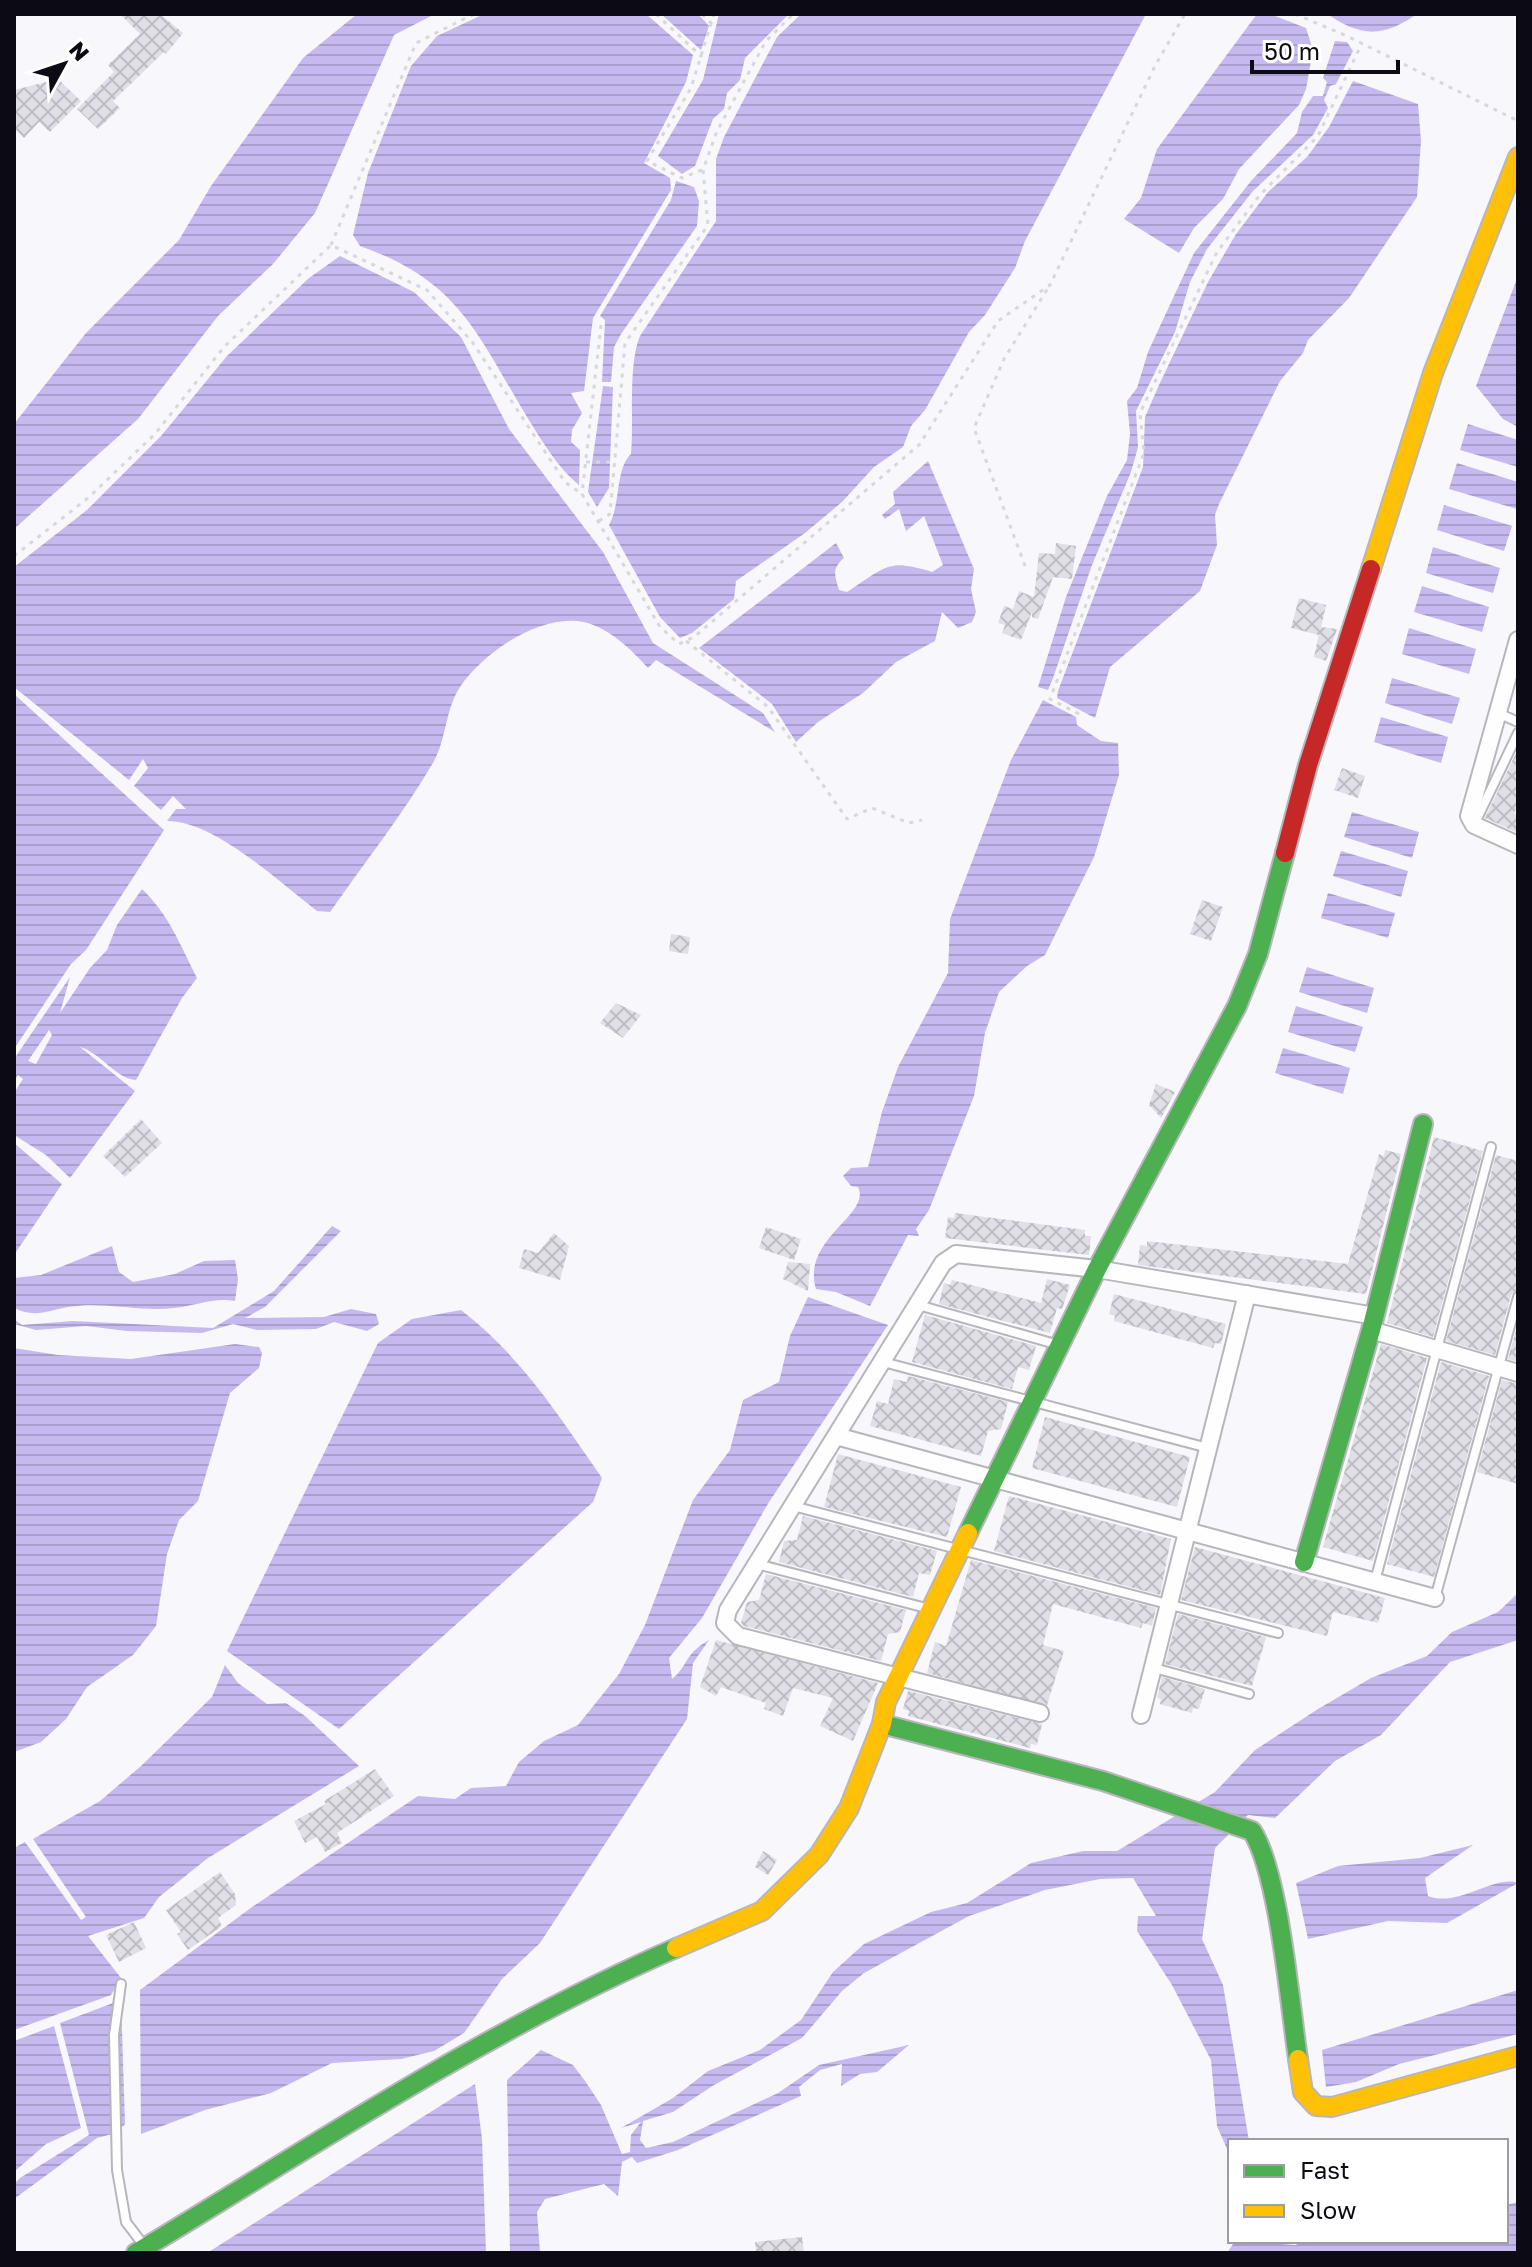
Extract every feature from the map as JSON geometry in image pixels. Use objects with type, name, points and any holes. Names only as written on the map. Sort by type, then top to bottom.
[{"type":"street","points":[[141,2250],[476,2049],[623,1971],[762,1911],[819,1855],[849,1808],[882,1724],[886,1702],[1032,1401],[1097,1269],[1237,1006],[1258,954],[1308,765],[1409,445],[1433,373],[1518,157]]},
{"type":"street","points":[[1517,646],[1469,816],[1474,825],[1518,845]]},
{"type":"street","points":[[1304,1562],[1373,1323],[1423,1124]]},
{"type":"street","points":[[1040,1713],[733,1634],[725,1623],[726,1614],[943,1263],[956,1254],[1097,1269],[1247,1294],[1373,1323],[1437,1349],[1518,1373]]},
{"type":"street","points":[[1141,1715],[1247,1294]]},
{"type":"street","points":[[836,1436],[1435,1598]]},
{"type":"street","points":[[882,1724],[1103,1781],[1246,1828],[1261,1845],[1280,1938],[1303,2092],[1309,2102],[1332,2107],[1518,2056]]},
{"type":"lane","points":[[1498,713],[1518,722]]},
{"type":"lane","points":[[1474,825],[1518,733]]},
{"type":"lane","points":[[1375,1581],[1491,1147]]},
{"type":"lane","points":[[1435,1598],[1518,1297]]},
{"type":"lane","points":[[918,1305],[1060,1345]]},
{"type":"lane","points":[[882,1362],[1208,1448]]},
{"type":"lane","points":[[792,1506],[1278,1633]]},
{"type":"lane","points":[[757,1564],[931,1609]]},
{"type":"lane","points":[[1153,1667],[1249,1694]]},
{"type":"lane","points":[[121,1984],[114,2035],[117,2170],[126,2222],[141,2250]]},
{"type":"path","points":[[14,556],[88,498],[155,434],[224,347],[331,245],[416,43],[474,14]]},
{"type":"path","points":[[656,14],[702,57]]},
{"type":"path","points":[[702,14],[713,25]]},
{"type":"path","points":[[703,170],[682,178],[647,161],[691,88],[714,14]]},
{"type":"path","points":[[599,521],[610,514],[625,343],[708,225],[703,170],[717,131],[766,41],[793,14]]},
{"type":"path","points":[[1025,566],[974,428],[1004,359],[1050,285],[1155,66],[1185,14]]},
{"type":"path","points":[[1295,14],[1362,43],[1518,121]]},
{"type":"path","points":[[1079,714],[1050,699],[1144,453],[1140,413],[1217,252],[1259,196],[1318,136],[1362,43]]},
{"type":"path","points":[[331,245],[427,290],[473,343],[565,482],[582,494],[660,627],[679,644],[780,566],[919,445],[998,321],[1050,285]]},
{"type":"path","points":[[582,494],[601,325]]},
{"type":"path","points":[[586,462],[616,462]]},
{"type":"path","points":[[686,641],[768,707],[847,819],[872,808],[909,823],[922,820]]},
{"type":"shaded area","points":[[357,14],[435,14],[394,35],[315,213],[273,264],[218,316],[138,419],[14,529],[14,424],[86,333],[179,240],[211,186],[303,58]]},
{"type":"shaded area","points":[[484,14],[646,14],[693,55],[686,82],[644,163],[670,178],[671,190],[593,318],[584,391],[571,393],[582,413],[572,430],[571,442],[580,450],[579,485],[544,444],[462,313],[421,276],[394,260],[360,246],[353,235],[368,173],[411,66],[437,36]]},
{"type":"shaded area","points":[[661,14],[698,14],[709,26],[701,50]]},
{"type":"shaded area","points":[[719,14],[789,14],[745,58],[740,80],[727,93],[724,109],[713,119],[695,166],[682,174],[658,156],[703,80]]},
{"type":"shaded area","points":[[801,14],[1146,14],[1025,241],[1015,268],[985,315],[969,332],[925,410],[911,426],[903,447],[874,467],[842,502],[805,533],[736,581],[734,599],[692,633],[680,638],[660,617],[609,525],[622,468],[631,454],[636,348],[640,336],[716,221],[716,159],[724,137],[777,37]]},
{"type":"shaded area","points":[[1257,14],[1270,14],[1306,28],[1313,50],[1306,89],[1299,105],[1239,169],[1223,199],[1194,228],[1179,253],[1124,219],[1141,198],[1157,149]]},
{"type":"shaded area","points":[[1327,14],[1417,14],[1393,27],[1372,32],[1351,27]]},
{"type":"shaded area","points":[[1335,41],[1347,42],[1353,51],[1336,84],[1330,86],[1324,100],[1328,108],[1313,135],[1253,191],[1207,249],[1190,282],[1175,332],[1136,411],[1138,447],[1131,472],[1092,565],[1048,690],[1038,687],[1066,597],[1107,496],[1127,460],[1130,434],[1127,401],[1137,388],[1148,352],[1194,253],[1251,181],[1297,133],[1302,112],[1313,96],[1323,96],[1327,82],[1323,78]]},
{"type":"shaded area","points":[[1353,81],[1418,104],[1421,141],[1417,197],[1349,298],[1308,340],[1303,353],[1280,381],[1219,504],[1215,515],[1217,545],[1200,591],[1110,667],[1095,718],[1057,698],[1058,691],[1143,467],[1145,417],[1208,282],[1236,234],[1268,192],[1307,157],[1329,127]]},
{"type":"shaded area","points":[[676,181],[694,187],[699,201],[697,226],[621,334],[614,347],[611,382],[602,382],[605,320],[600,316],[671,200]]},
{"type":"shaded area","points":[[340,256],[414,292],[461,337],[509,429],[603,552],[653,643],[763,713],[775,732],[656,660],[648,668],[619,640],[593,625],[567,621],[531,630],[514,638],[483,661],[460,687],[451,705],[434,761],[330,912],[317,911],[225,842],[185,823],[167,821],[176,809],[186,809],[173,796],[161,810],[134,786],[148,768],[143,759],[129,780],[14,687],[14,567],[87,510],[161,436],[227,356],[309,278]]},
{"type":"shaded area","points":[[1518,276],[1518,427],[1503,419],[1476,386]]},
{"type":"shaded area","points":[[603,386],[613,387],[609,488],[597,507],[588,492]]},
{"type":"shaded area","points":[[1468,424],[1518,440],[1518,467],[1460,450]]},
{"type":"shaded area","points":[[928,461],[974,569],[971,589],[976,612],[972,622],[958,628],[942,612],[935,641],[896,662],[863,693],[818,722],[796,742],[772,704],[699,648],[836,543],[844,558],[836,569],[836,581],[839,590],[847,592],[886,568],[905,566],[932,572],[943,565],[924,516],[906,531],[899,509],[885,519],[882,515],[895,504],[893,492]]},
{"type":"shaded area","points":[[1457,463],[1518,482],[1517,509],[1449,489]]},
{"type":"shaded area","points":[[1444,505],[1512,526],[1504,551],[1437,530]]},
{"type":"shaded area","points":[[1433,547],[1500,568],[1493,593],[1426,573]]},
{"type":"shaded area","points":[[1422,586],[1489,607],[1482,632],[1414,612]]},
{"type":"shaded area","points":[[1409,628],[1476,649],[1469,674],[1402,654]]},
{"type":"shaded area","points":[[1392,678],[1460,698],[1452,724],[1385,703]]},
{"type":"shaded area","points":[[14,694],[164,830],[86,950],[71,964],[14,1049]]},
{"type":"shaded area","points":[[1043,700],[1076,717],[1077,725],[1101,741],[1118,743],[1119,775],[1094,857],[1045,955],[1027,966],[999,992],[985,1033],[974,1096],[929,1210],[916,1229],[919,1236],[908,1235],[870,1306],[836,1292],[816,1289],[814,1271],[818,1255],[855,1208],[860,1197],[858,1187],[851,1186],[843,1176],[851,1168],[868,1167],[898,1067],[948,973],[950,919],[1011,760]]},
{"type":"shaded area","points":[[1381,717],[1448,737],[1441,763],[1374,742]]},
{"type":"shaded area","points":[[1352,812],[1419,832],[1412,858],[1344,837]]},
{"type":"shaded area","points":[[1341,851],[1408,871],[1401,897],[1333,876]]},
{"type":"shaded area","points":[[142,889],[167,920],[197,978],[182,998],[136,1080],[122,1075],[80,1047],[135,1091],[70,1178],[46,1155],[14,1135],[14,1093],[23,1079],[18,1075],[14,1082],[14,1059],[70,977],[60,1013],[90,968],[107,950],[117,925]],"holes":[[[49,1030],[52,1035],[36,1064],[28,1061]]]},
{"type":"shaded area","points":[[1328,893],[1395,913],[1388,938],[1321,918]]},
{"type":"shaded area","points":[[1307,967],[1374,988],[1367,1013],[1299,992]]},
{"type":"shaded area","points":[[1296,1006],[1363,1027],[1355,1052],[1288,1032]]},
{"type":"shaded area","points":[[1283,1048],[1350,1068],[1343,1094],[1275,1073]]},
{"type":"shaded area","points":[[14,1143],[62,1184],[14,1255]]},
{"type":"shaded area","points":[[332,1226],[341,1231],[265,1307],[245,1318],[324,1317],[351,1309],[376,1314],[379,1324],[367,1331],[334,1322],[316,1329],[257,1330],[233,1324],[202,1333],[127,1331],[86,1326],[36,1330],[14,1324],[14,1319],[22,1325],[73,1321],[213,1328],[274,1291]]},
{"type":"shaded area","points":[[112,1246],[119,1272],[133,1282],[175,1274],[204,1261],[235,1260],[238,1279],[235,1301],[220,1300],[161,1309],[81,1305],[35,1313],[14,1308],[14,1278],[41,1275]]},
{"type":"shaded area","points":[[808,1297],[888,1325],[769,1502],[702,1618],[669,1658],[672,1679],[695,1650],[709,1640],[693,1663],[687,1719],[540,1943],[502,1979],[464,2033],[434,2051],[401,2059],[332,2063],[271,2093],[205,2110],[141,2134],[140,1990],[252,1907],[418,1796],[455,1799],[471,1788],[506,1786],[519,1762],[544,1741],[578,1725],[619,1674],[645,1625],[693,1500],[730,1450],[743,1400],[779,1382],[790,1336]]},
{"type":"shaded area","points":[[461,1310],[521,1367],[602,1478],[593,1502],[339,1729],[227,1651],[378,1343],[412,1319]]},
{"type":"shaded area","points":[[235,1344],[259,1347],[262,1353],[259,1368],[230,1393],[198,1501],[179,1520],[167,1554],[156,1626],[133,1655],[87,1687],[66,1719],[41,1742],[14,1752],[14,1348],[58,1355],[131,1359]]},
{"type":"shaded area","points":[[1518,1593],[1518,1640],[1450,1662],[1381,1735],[1335,1761],[1275,1818],[1248,1815],[1215,1848],[1202,1939],[1223,1985],[1249,2139],[1228,2139],[1228,2151],[1217,2126],[1211,2060],[1172,1985],[1137,1931],[1138,1916],[1156,1916],[1133,1878],[1100,1879],[1045,1890],[969,1916],[864,1973],[842,1991],[802,2038],[714,2085],[673,2112],[643,2121],[640,2140],[646,2148],[673,2142],[778,2093],[819,2065],[909,2045],[877,2072],[860,2074],[841,2086],[842,2064],[820,2070],[799,2087],[801,2096],[678,2150],[637,2163],[632,2157],[622,2162],[618,2196],[604,2184],[545,2199],[537,2212],[540,2253],[510,2251],[507,2080],[541,2050],[573,2065],[601,2105],[622,2154],[630,2152],[631,2135],[641,2122],[621,2128],[673,2098],[708,2071],[760,2050],[801,2020],[833,1972],[864,1944],[931,1912],[967,1903],[1031,1863],[1083,1851],[1117,1851],[1215,1792],[1255,1750],[1318,1709],[1371,1678],[1427,1656],[1452,1632],[1498,1612]]},
{"type":"shaded area","points":[[225,1665],[238,1683],[267,1704],[286,1703],[305,1716],[359,1766],[208,1858],[159,1897],[144,1918],[88,1936],[121,1978],[111,1995],[14,2030],[14,1848],[25,1842],[81,1920],[86,1917],[33,1839],[100,1801],[141,1766],[212,1697]]},
{"type":"shaded area","points":[[1473,1845],[1425,1878],[1428,1896],[1451,1898],[1498,1883],[1518,1883],[1447,1923],[1388,1921],[1308,1939],[1296,1883],[1338,1866],[1420,1858]]},
{"type":"shaded area","points":[[1518,1990],[1518,2034],[1399,2064],[1356,2082],[1326,2087],[1322,2050]]},
{"type":"shaded area","points":[[121,2000],[125,2124],[116,2133],[97,2138],[14,2199],[14,2184],[20,2178],[89,2135],[60,2023]]},
{"type":"shaded area","points":[[54,2026],[81,2128],[46,2144],[14,2172],[14,2041]]},
{"type":"shaded area","points":[[475,2084],[482,2139],[486,2253],[207,2253]]},
{"type":"shaded area","points":[[1518,2202],[1518,2253],[1227,2253],[1234,2243],[1508,2243],[1508,2204]]},
{"type":"building","points":[[120,14],[160,14],[183,33],[166,54],[164,52],[113,101],[120,108],[98,129],[77,109],[114,72],[108,65],[140,34]]},
{"type":"building","points":[[58,79],[81,101],[50,132],[39,122],[24,138],[14,128],[14,90]]},
{"type":"building","points":[[1056,543],[1076,546],[1072,579],[1053,577],[1038,619],[1032,617],[1032,612],[1021,640],[1002,633],[1005,625],[998,623],[1004,606],[1013,609],[1019,591],[1034,597],[1039,553],[1055,554]]},
{"type":"building","points":[[1299,598],[1326,605],[1321,627],[1337,629],[1326,661],[1314,657],[1319,635],[1291,628]]},
{"type":"building","points":[[1518,749],[1518,805],[1514,813],[1518,816],[1518,833],[1485,818]]},
{"type":"building","points":[[1342,768],[1365,776],[1358,798],[1334,790]]},
{"type":"building","points":[[1202,900],[1223,907],[1211,941],[1190,934]]},
{"type":"building","points":[[671,934],[690,937],[688,954],[669,951]]},
{"type":"building","points":[[616,1003],[641,1015],[623,1038],[600,1023]]},
{"type":"building","points":[[1156,1084],[1175,1092],[1161,1118],[1149,1105]]},
{"type":"building","points":[[141,1119],[162,1143],[125,1177],[103,1156]]},
{"type":"building","points":[[1434,1137],[1483,1151],[1433,1337],[1387,1323]]},
{"type":"building","points":[[1385,1150],[1401,1154],[1366,1294],[1138,1265],[1140,1245],[1147,1246],[1147,1241],[1348,1264],[1379,1154],[1384,1156]]},
{"type":"building","points":[[1496,1155],[1518,1161],[1518,1290],[1511,1295],[1495,1355],[1446,1341]]},
{"type":"building","points":[[955,1213],[1085,1230],[1085,1236],[1091,1236],[1089,1255],[945,1238],[948,1217],[954,1218]]},
{"type":"building","points":[[766,1227],[801,1239],[794,1260],[759,1248]]},
{"type":"building","points":[[554,1233],[569,1246],[560,1280],[519,1268],[524,1249],[538,1253]]},
{"type":"building","points":[[788,1262],[810,1264],[808,1291],[783,1279]]},
{"type":"building","points":[[1047,1279],[1070,1285],[1062,1309],[1057,1308],[1050,1333],[939,1304],[944,1283],[950,1285],[952,1280],[1041,1303]]},
{"type":"building","points":[[1114,1294],[1226,1324],[1221,1344],[1215,1343],[1213,1348],[1114,1321],[1115,1316],[1109,1314]]},
{"type":"building","points":[[925,1315],[1036,1346],[1029,1370],[1018,1367],[1012,1389],[912,1362]]},
{"type":"building","points":[[1518,1323],[1518,1362],[1508,1359]]},
{"type":"building","points":[[1381,1344],[1427,1358],[1373,1561],[1323,1547]]},
{"type":"building","points":[[1441,1362],[1489,1376],[1434,1577],[1387,1564]]},
{"type":"building","points":[[908,1376],[1008,1402],[1001,1429],[988,1431],[981,1456],[870,1426],[877,1401],[888,1404],[894,1379],[907,1382]]},
{"type":"building","points":[[1502,1380],[1518,1384],[1518,1484],[1477,1472]]},
{"type":"building","points":[[1045,1417],[1190,1457],[1177,1507],[1032,1468]]},
{"type":"building","points":[[838,1454],[961,1487],[947,1537],[824,1507]]},
{"type":"building","points":[[1009,1496],[1171,1539],[1160,1595],[994,1551]]},
{"type":"building","points":[[803,1516],[937,1551],[930,1575],[919,1573],[913,1597],[779,1562],[784,1541],[797,1540]]},
{"type":"building","points":[[1195,1547],[1385,1598],[1378,1623],[1333,1612],[1327,1636],[1181,1600]]},
{"type":"building","points":[[971,1560],[1156,1608],[1152,1626],[1143,1623],[1141,1628],[1053,1604],[1043,1645],[1064,1651],[1047,1705],[927,1673],[935,1642],[946,1646]]},
{"type":"building","points":[[766,1574],[906,1610],[900,1632],[888,1634],[881,1661],[744,1626],[741,1623],[747,1602],[759,1600]]},
{"type":"building","points":[[1178,1614],[1266,1637],[1252,1686],[1165,1664]]},
{"type":"building","points":[[716,1640],[878,1683],[853,1741],[820,1726],[833,1698],[793,1688],[783,1716],[764,1709],[766,1703],[721,1687],[716,1696],[700,1687]]},
{"type":"building","points":[[1162,1677],[1205,1689],[1199,1709],[1193,1708],[1192,1713],[1160,1704],[1161,1699],[1157,1698]]},
{"type":"building","points":[[908,1691],[1042,1724],[1037,1745],[1031,1744],[1030,1748],[908,1716],[909,1711],[903,1709]]},
{"type":"building","points":[[375,1769],[394,1796],[337,1833],[342,1843],[325,1852],[317,1837],[305,1843],[294,1821],[326,1804],[324,1801]]},
{"type":"building","points":[[763,1851],[777,1860],[768,1875],[755,1867]]},
{"type":"building","points":[[220,1872],[235,1894],[236,1905],[218,1918],[222,1926],[188,1950],[177,1934],[181,1932],[166,1910]]},
{"type":"building","points":[[134,1922],[146,1948],[119,1962],[106,1935]]},
{"type":"building","points":[[802,2237],[804,2253],[756,2253],[755,2242]]},
{"type":"traffic: fast","points":[[968,1533],[1097,1269],[1237,1006],[1258,954],[1285,853]]},
{"type":"traffic: fast","points":[[1304,1562],[1371,1330],[1423,1124]]},
{"type":"traffic: fast","points":[[882,1724],[1103,1781],[1252,1831],[1261,1851],[1276,1907],[1298,2059]]},
{"type":"traffic: fast","points":[[136,2253],[468,2053],[606,1980],[676,1948]]},
{"type":"traffic: slow","points":[[1371,569],[1433,373],[1518,157]]},
{"type":"traffic: slow","points":[[676,1948],[762,1911],[819,1855],[849,1808],[882,1724],[886,1702],[968,1533]]},
{"type":"traffic: slow","points":[[1298,2059],[1303,2092],[1316,2106],[1332,2107],[1518,2056]]},
{"type":"traffic: jam","points":[[1285,853],[1308,765],[1371,569]]}]
